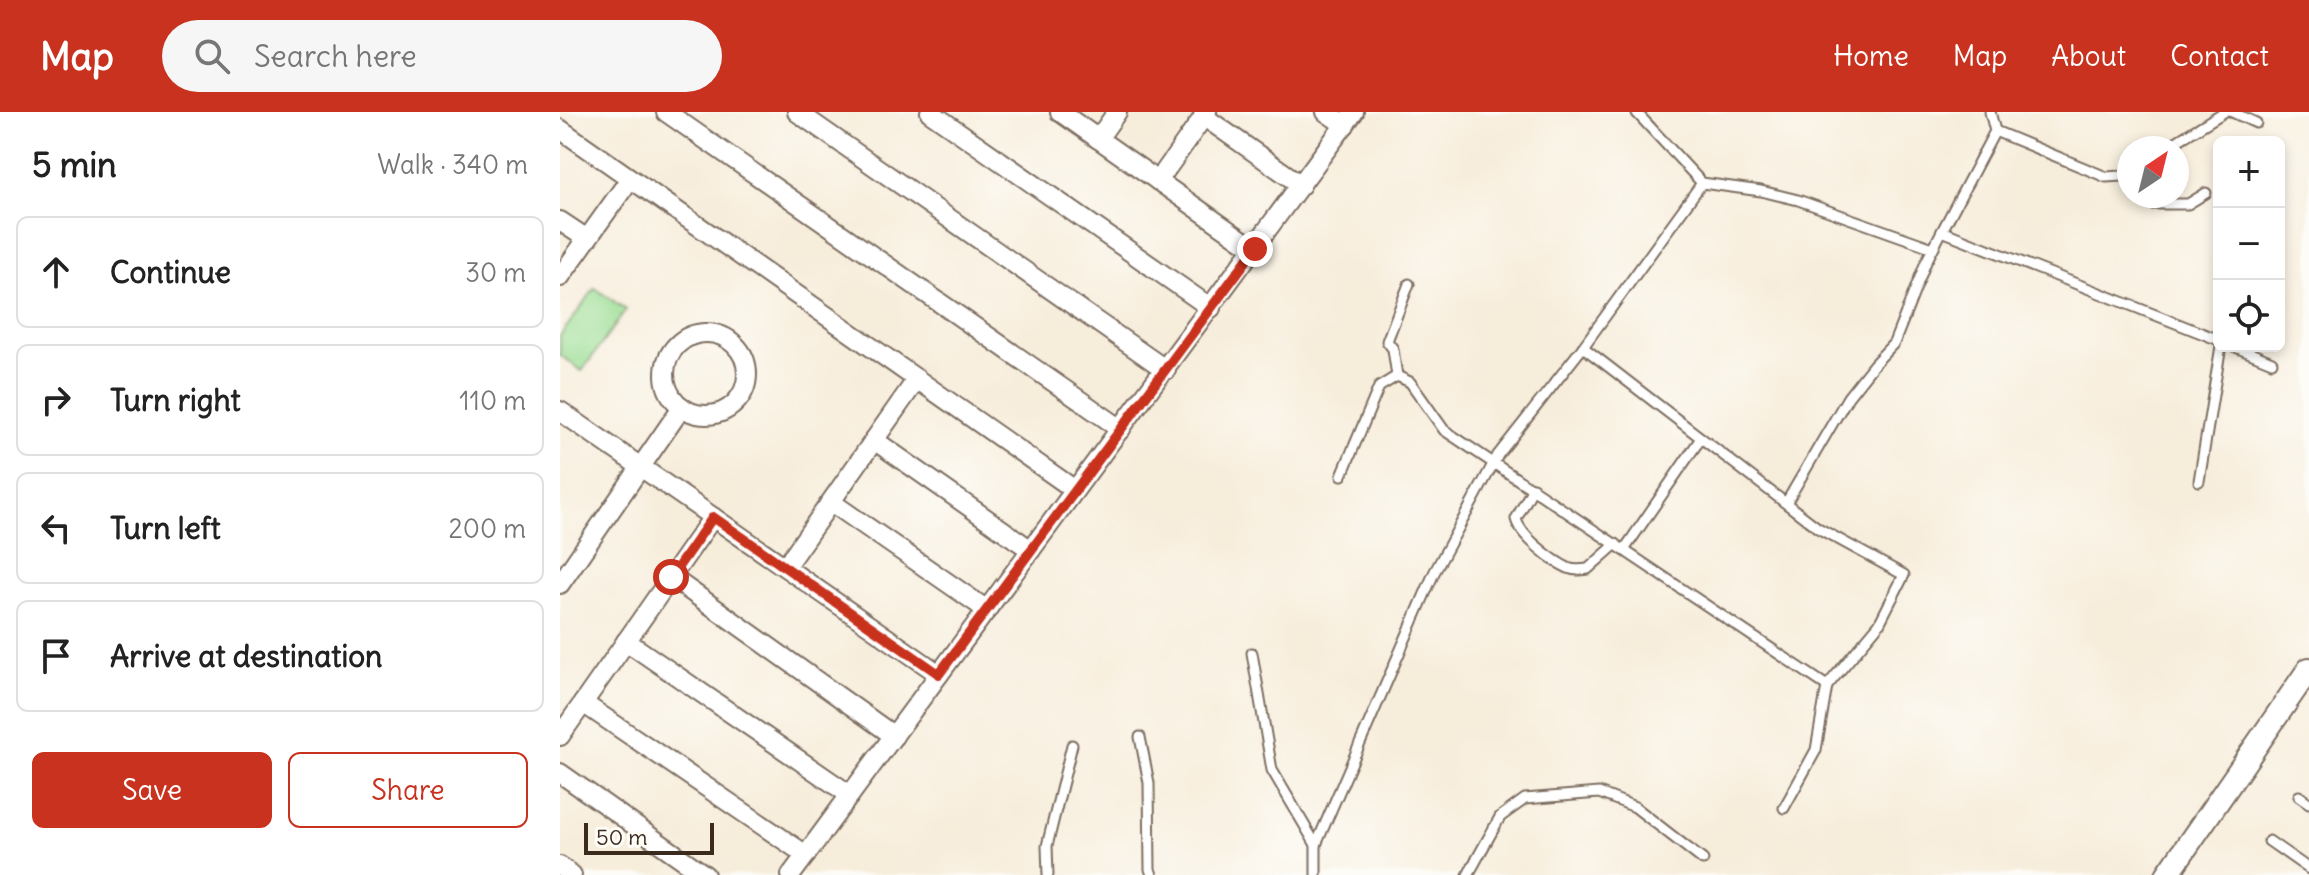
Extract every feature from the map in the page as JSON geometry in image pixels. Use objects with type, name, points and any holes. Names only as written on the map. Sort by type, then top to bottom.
[{"type":"street","points":[[666,112],[1121,429]]},
{"type":"street","points":[[797,112],[1166,370]]},
{"type":"street","points":[[930,112],[1211,308]]},
{"type":"street","points":[[1060,112],[1255,249]]},
{"type":"street","points":[[1098,139],[1117,112]]},
{"type":"street","points":[[791,875],[1350,118],[1326,112]]},
{"type":"street","points":[[1158,181],[1205,114],[1301,185]]},
{"type":"street","points":[[560,129],[1075,490]]},
{"type":"street","points":[[560,277],[630,179]]},
{"type":"street","points":[[560,221],[587,239]]},
{"type":"street","points":[[709,333],[729,341],[737,348],[746,367],[744,388],[739,397],[732,405],[713,414],[702,415],[682,407],[665,381],[667,360],[672,351],[688,337],[698,334],[709,333]]},
{"type":"street","points":[[785,567],[917,379]]},
{"type":"street","points":[[560,584],[682,407]]},
{"type":"street","points":[[563,419],[642,467],[939,674]]},
{"type":"street","points":[[874,440],[1031,550]]},
{"type":"street","points":[[831,502],[987,610]]},
{"type":"street","points":[[560,736],[713,517]]},
{"type":"street","points":[[671,577],[894,736]]},
{"type":"street","points":[[626,641],[850,795]]},
{"type":"street","points":[[2167,875],[2309,669]]},
{"type":"street","points":[[583,703],[806,855]]},
{"type":"street","points":[[560,773],[705,875]]},
{"type":"street","points":[[560,866],[572,875]]},
{"type":"lane","points":[[1636,112],[1702,183],[1761,191],[1798,200],[1933,248]]},
{"type":"lane","points":[[1786,503],[1848,397],[1894,343],[1933,248],[1995,131],[1990,112]]},
{"type":"lane","points":[[2185,136],[2224,112]]},
{"type":"lane","points":[[2232,112],[2256,123]]},
{"type":"lane","points":[[1995,131],[2106,177],[2117,177]]},
{"type":"lane","points":[[1316,875],[1316,845],[1434,573],[1494,462],[1583,347],[1702,183]]},
{"type":"lane","points":[[2189,203],[2206,193]]},
{"type":"lane","points":[[1942,231],[2213,338]]},
{"type":"lane","points":[[1397,376],[1393,349],[1387,341],[1409,284]]},
{"type":"lane","points":[[1583,347],[1818,528],[1904,575],[1879,624],[1827,686],[1816,750],[1784,808]]},
{"type":"lane","points":[[2199,481],[2220,352]]},
{"type":"lane","points":[[2248,352],[2272,362]]},
{"type":"lane","points":[[1397,376],[1410,382],[1444,430],[1827,686]]},
{"type":"lane","points":[[1342,475],[1379,387],[1397,376]]},
{"type":"lane","points":[[1533,488],[1516,519],[1518,526],[1570,569],[1588,569],[1620,547],[1701,438]]},
{"type":"lane","points":[[1252,653],[1272,770],[1316,845]]},
{"type":"lane","points":[[1140,737],[1149,783],[1152,875]]},
{"type":"lane","points":[[1048,875],[1047,846],[1072,745]]},
{"type":"lane","points":[[1468,875],[1500,817],[1525,799],[1599,793],[1635,807],[1703,860]]},
{"type":"lane","points":[[2299,796],[2309,803]]},
{"type":"lane","points":[[2269,841],[2309,869]]},
{"type":"green space","points":[[595,288],[626,310],[582,371],[560,355],[560,336]]},
{"type":"route","points":[[671,577],[713,517],[939,674],[1255,249]]}]
